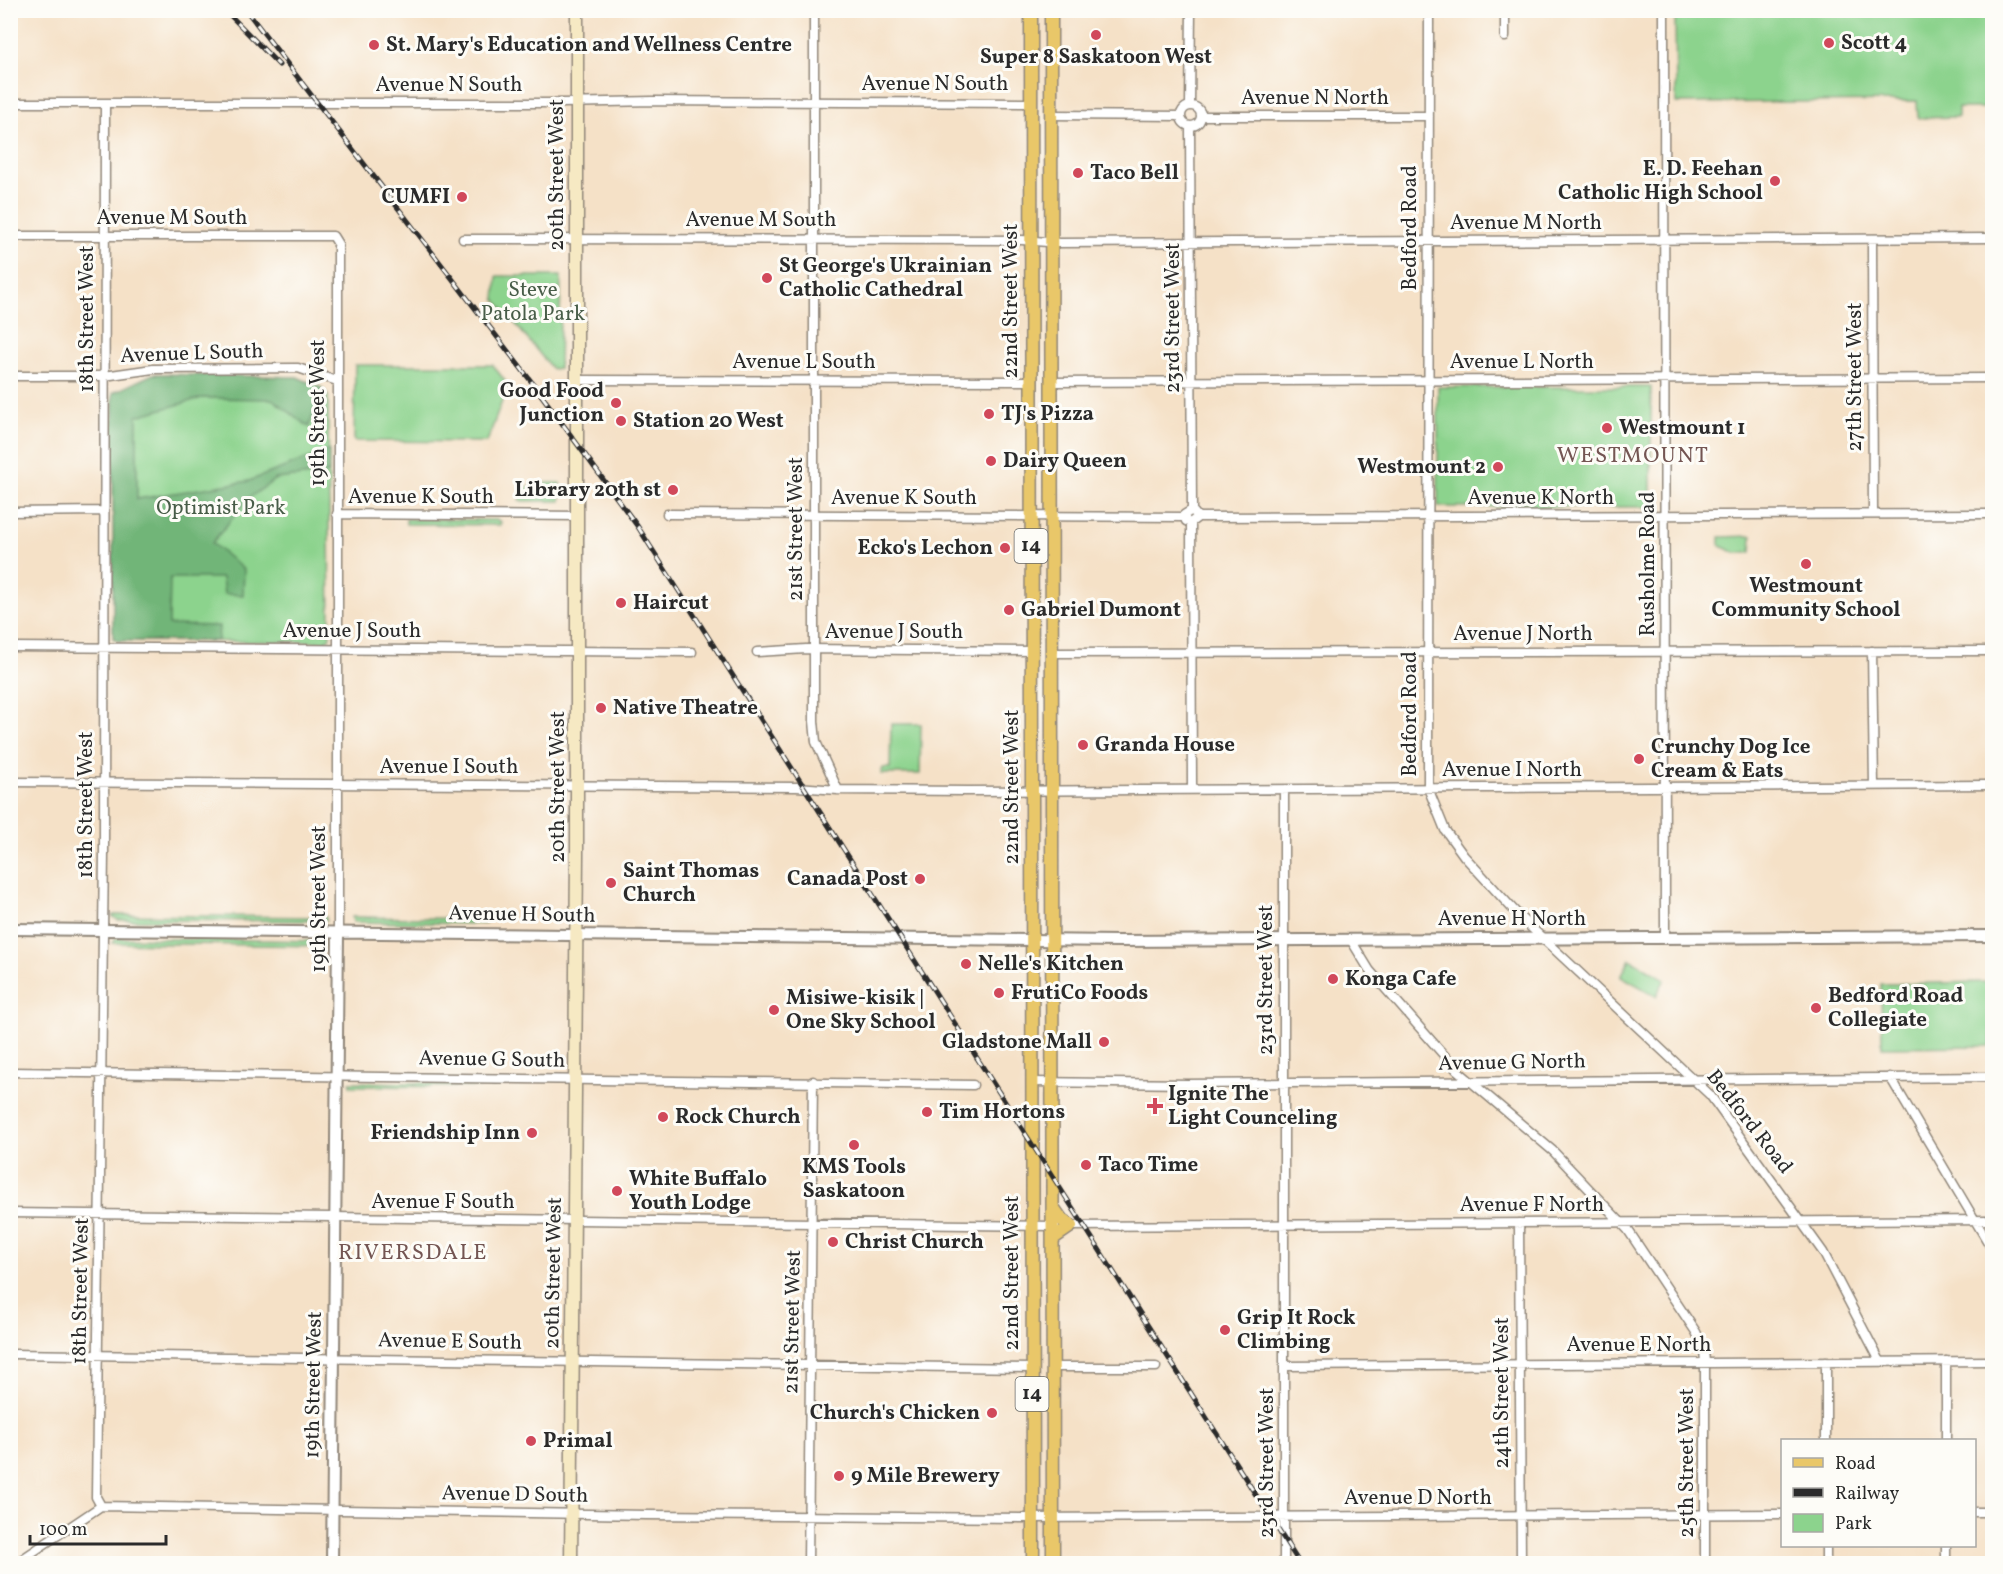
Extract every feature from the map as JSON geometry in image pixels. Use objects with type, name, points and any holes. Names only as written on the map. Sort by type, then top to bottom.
[{"type":"main road","name":"20th Street West","points":[[571,1563],[577,785],[577,10]]},
{"type":"main road","name":"22nd Street West","points":[[1031,10],[1033,1563]]},
{"type":"main road","name":"22nd Street West","points":[[1051,10],[1056,242],[1052,382],[1053,1563]]},
{"type":"main road","points":[[1054,1210],[1071,1226]]},
{"type":"main road","points":[[1054,1231],[1071,1226]]},
{"type":"street","name":"21st Street West","points":[[814,10],[813,380],[816,742],[838,790]]},
{"type":"street","points":[[1190,105],[1191,10]]},
{"type":"street","name":"Bedford Road","points":[[1429,10],[1428,788],[1445,830],[1464,856],[1541,938],[1710,1095],[1823,1252],[1880,1361]]},
{"type":"street","points":[[1505,10],[1505,37]]},
{"type":"street","name":"Rusholme Road","points":[[1664,10],[1665,938]]},
{"type":"street","name":"Avenue N South","points":[[10,103],[1031,103]]},
{"type":"street","name":"18th Street West","points":[[101,1506],[96,1497],[104,783],[105,103]]},
{"type":"street","points":[[1190,105],[1198,108],[1201,116],[1198,123],[1190,126],[1184,123],[1181,116],[1184,108],[1190,105]]},
{"type":"street","points":[[1052,115],[1181,116]]},
{"type":"street","name":"Avenue N North","points":[[1201,116],[1429,116]]},
{"type":"street","name":"23rd Street West","points":[[1190,126],[1192,510]]},
{"type":"street","name":"Avenue M South","points":[[10,236],[333,236]]},
{"type":"street","name":"19th Street West","points":[[332,1563],[339,784],[338,244],[333,236]]},
{"type":"street","name":"Avenue M North","points":[[1056,242],[1992,238]]},
{"type":"street","name":"Avenue M South","points":[[463,239],[1031,240],[1056,242]]},
{"type":"street","name":"27th Street West","points":[[1872,240],[1873,514]]},
{"type":"street","name":"Avenue L South","points":[[10,376],[104,376],[153,369],[298,368],[337,381]]},
{"type":"street","name":"Avenue L North","points":[[1052,382],[1992,378]]},
{"type":"street","name":"Avenue L South","points":[[577,380],[1031,381]]},
{"type":"street","points":[[1184,516],[1187,511],[1192,510],[1195,520],[1191,654],[1192,788]]},
{"type":"street","points":[[10,512],[104,512]]},
{"type":"street","name":"Avenue K South","points":[[337,514],[577,516]]},
{"type":"street","name":"Avenue K South","points":[[667,514],[1032,516]]},
{"type":"street","name":"Avenue K North","points":[[1195,520],[1428,516],[1992,514]]},
{"type":"street","points":[[1032,516],[1184,516]]},
{"type":"street","points":[[1184,516],[1186,521],[1195,520]]},
{"type":"street","name":"Avenue J South","points":[[10,647],[692,652]]},
{"type":"street","name":"Avenue J South","points":[[757,652],[1031,651]]},
{"type":"street","points":[[1872,651],[1874,785]]},
{"type":"street","name":"Avenue J North","points":[[1053,653],[1992,651]]},
{"type":"street","name":"Avenue I South","points":[[10,783],[577,785],[796,787],[838,790],[1032,789]]},
{"type":"street","name":"Avenue I North","points":[[1032,789],[1666,789],[1992,785]]},
{"type":"street","name":"23rd Street West","points":[[1284,790],[1285,1317],[1282,1320],[1285,1337],[1284,1563]]},
{"type":"street","name":"Avenue H South","points":[[10,928],[1032,940]]},
{"type":"street","name":"Avenue H North","points":[[1032,940],[1992,936]]},
{"type":"street","name":"25th Street West","points":[[1351,939],[1370,970],[1470,1081],[1553,1151],[1620,1222],[1633,1237],[1696,1332],[1704,1349],[1705,1363],[1705,1563]]},
{"type":"street","name":"Avenue G South","points":[[10,1072],[813,1081],[973,1085]]},
{"type":"street","points":[[1890,1077],[1978,1220],[1992,1249]]},
{"type":"street","name":"Avenue G North","points":[[1032,1082],[1992,1077]]},
{"type":"street","name":"21st Street West","points":[[808,1563],[813,1081]]},
{"type":"street","name":"Avenue F South","points":[[10,1213],[336,1219],[1031,1225],[1054,1231]]},
{"type":"street","name":"Avenue F North","points":[[1071,1226],[1992,1220]]},
{"type":"street","name":"24th Street West","points":[[1519,1223],[1521,1563]]},
{"type":"street","name":"Avenue E South","points":[[10,1354],[1032,1368]]},
{"type":"street","points":[[1946,1361],[1946,1439]]},
{"type":"street","name":"Avenue E North","points":[[1285,1366],[1992,1361]]},
{"type":"street","points":[[1826,1362],[1826,1439]]},
{"type":"street","points":[[1053,1367],[1156,1367]]},
{"type":"street","points":[[15,1563],[101,1506]]},
{"type":"street","name":"Avenue D South","points":[[101,1506],[333,1511],[1053,1518]]},
{"type":"street","points":[[1976,1512],[1992,1512]]},
{"type":"street","name":"Avenue D North","points":[[1053,1518],[1781,1514]]},
{"type":"street","points":[[1826,1547],[1826,1563]]},
{"type":"street","points":[[1946,1547],[1946,1563]]},
{"type":"green space","points":[[1675,11],[1992,11],[1992,108],[1958,108],[1958,117],[1918,118],[1917,101],[1676,103]]},
{"type":"green space","name":"Steve Patola Park","points":[[497,276],[561,276],[559,368],[552,369],[495,299]]},
{"type":"green space","points":[[355,365],[493,365],[508,385],[487,442],[354,441]]},
{"type":"green space","name":"Optimist Park","points":[[153,374],[297,377],[322,388],[328,396],[330,637],[325,642],[118,641],[113,638],[113,393]]},
{"type":"green space","points":[[153,374],[297,377],[322,388],[309,427],[272,399],[202,398],[137,416],[137,499],[249,481],[329,450],[329,473],[276,479],[249,498],[212,543],[244,570],[243,595],[224,594],[222,578],[170,578],[169,625],[219,626],[218,641],[118,641],[113,638],[113,393]]},
{"type":"green space","points":[[1438,387],[1651,387],[1651,507],[1438,507]]},
{"type":"green space","points":[[541,483],[560,483],[561,501],[519,501],[521,494],[530,486]]},
{"type":"green space","points":[[406,519],[497,520],[501,522],[500,525],[406,524]]},
{"type":"green space","points":[[1752,536],[1751,553],[1736,553],[1720,546],[1720,537]]},
{"type":"green space","points":[[891,724],[921,724],[920,774],[881,774],[883,768],[890,768]]},
{"type":"green space","points":[[112,916],[326,917],[326,921],[118,920]]},
{"type":"green space","points":[[352,917],[488,919],[485,924],[353,922]]},
{"type":"green space","points":[[116,938],[321,941],[325,946],[112,943]]},
{"type":"green space","points":[[1630,959],[1665,979],[1656,996],[1621,976]]},
{"type":"green space","points":[[1990,982],[1991,1046],[1882,1047],[1881,984]]},
{"type":"green space","points":[[350,1082],[495,1084],[495,1087],[350,1086]]},
{"type":"railway","points":[[225,10],[279,65]]},
{"type":"railway","points":[[246,10],[534,385],[638,527],[1300,1564]]},
{"type":"place","name":"Super 8 Saskatoon West","points":[[1096,35]]},
{"type":"place","name":"Scott 4","points":[[1829,43]]},
{"type":"place","name":"St. Mary's Education and Wellness Centre","points":[[374,45]]},
{"type":"place","name":"Taco Bell","points":[[1078,173]]},
{"type":"place","name":"E. D. Feehan Catholic High School","points":[[1775,181]]},
{"type":"place","name":"CUMFI","points":[[462,197]]},
{"type":"place","name":"St George's Ukrainian Catholic Cathedral","points":[[767,278]]},
{"type":"place","name":"Good Food Junction","points":[[616,403]]},
{"type":"place","name":"TJ's Pizza","points":[[989,414]]},
{"type":"place","name":"Station 20 West","points":[[621,421]]},
{"type":"place","name":"Westmount 1","points":[[1607,428]]},
{"type":"place","name":"Dairy Queen","points":[[991,461]]},
{"type":"place","name":"Westmount 2","points":[[1498,467]]},
{"type":"place","name":"Library 20th st","points":[[673,490]]},
{"type":"place","name":"Ecko's Lechon","points":[[1005,548]]},
{"type":"place","name":"Westmount Community School","points":[[1806,564]]},
{"type":"place","name":"Haircut","points":[[621,603]]},
{"type":"place","name":"Gabriel Dumont","points":[[1009,610]]},
{"type":"place","name":"Native Theatre","points":[[601,708]]},
{"type":"place","name":"Granda House","points":[[1083,745]]},
{"type":"place","name":"Crunchy Dog Ice Cream & Eats","points":[[1639,759]]},
{"type":"place","name":"Canada Post","points":[[920,879]]},
{"type":"place","name":"Saint Thomas Church","points":[[611,883]]},
{"type":"place","name":"Nelle's Kitchen","points":[[966,964]]},
{"type":"place","name":"Konga Cafe","points":[[1333,979]]},
{"type":"place","name":"FrutiCo Foods","points":[[999,993]]},
{"type":"place","name":"Bedford Road Collegiate","points":[[1816,1008]]},
{"type":"place","name":"Misiwe-kisik | One Sky School","points":[[774,1010]]},
{"type":"place","name":"Gladstone Mall","points":[[1104,1042]]},
{"type":"place","name":"Ignite The Light Counceling","points":[[1155,1106]]},
{"type":"place","name":"Tim Hortons","points":[[927,1112]]},
{"type":"place","name":"Rock Church","points":[[663,1117]]},
{"type":"place","name":"Friendship Inn","points":[[532,1133]]},
{"type":"place","name":"KMS Tools Saskatoon","points":[[854,1145]]},
{"type":"place","name":"Taco Time","points":[[1086,1165]]},
{"type":"place","name":"White Buffalo Youth Lodge","points":[[617,1191]]},
{"type":"place","name":"Christ Church","points":[[833,1242]]},
{"type":"place","name":"Grip It Rock Climbing","points":[[1225,1330]]},
{"type":"place","name":"Church's Chicken","points":[[992,1413]]},
{"type":"place","name":"Primal","points":[[531,1441]]},
{"type":"place","name":"9 Mile Brewery","points":[[839,1476]]},
{"type":"district","name":"WESTMOUNT","points":[[1633,456]]},
{"type":"district","name":"RIVERSDALE","points":[[413,1253]]}]
